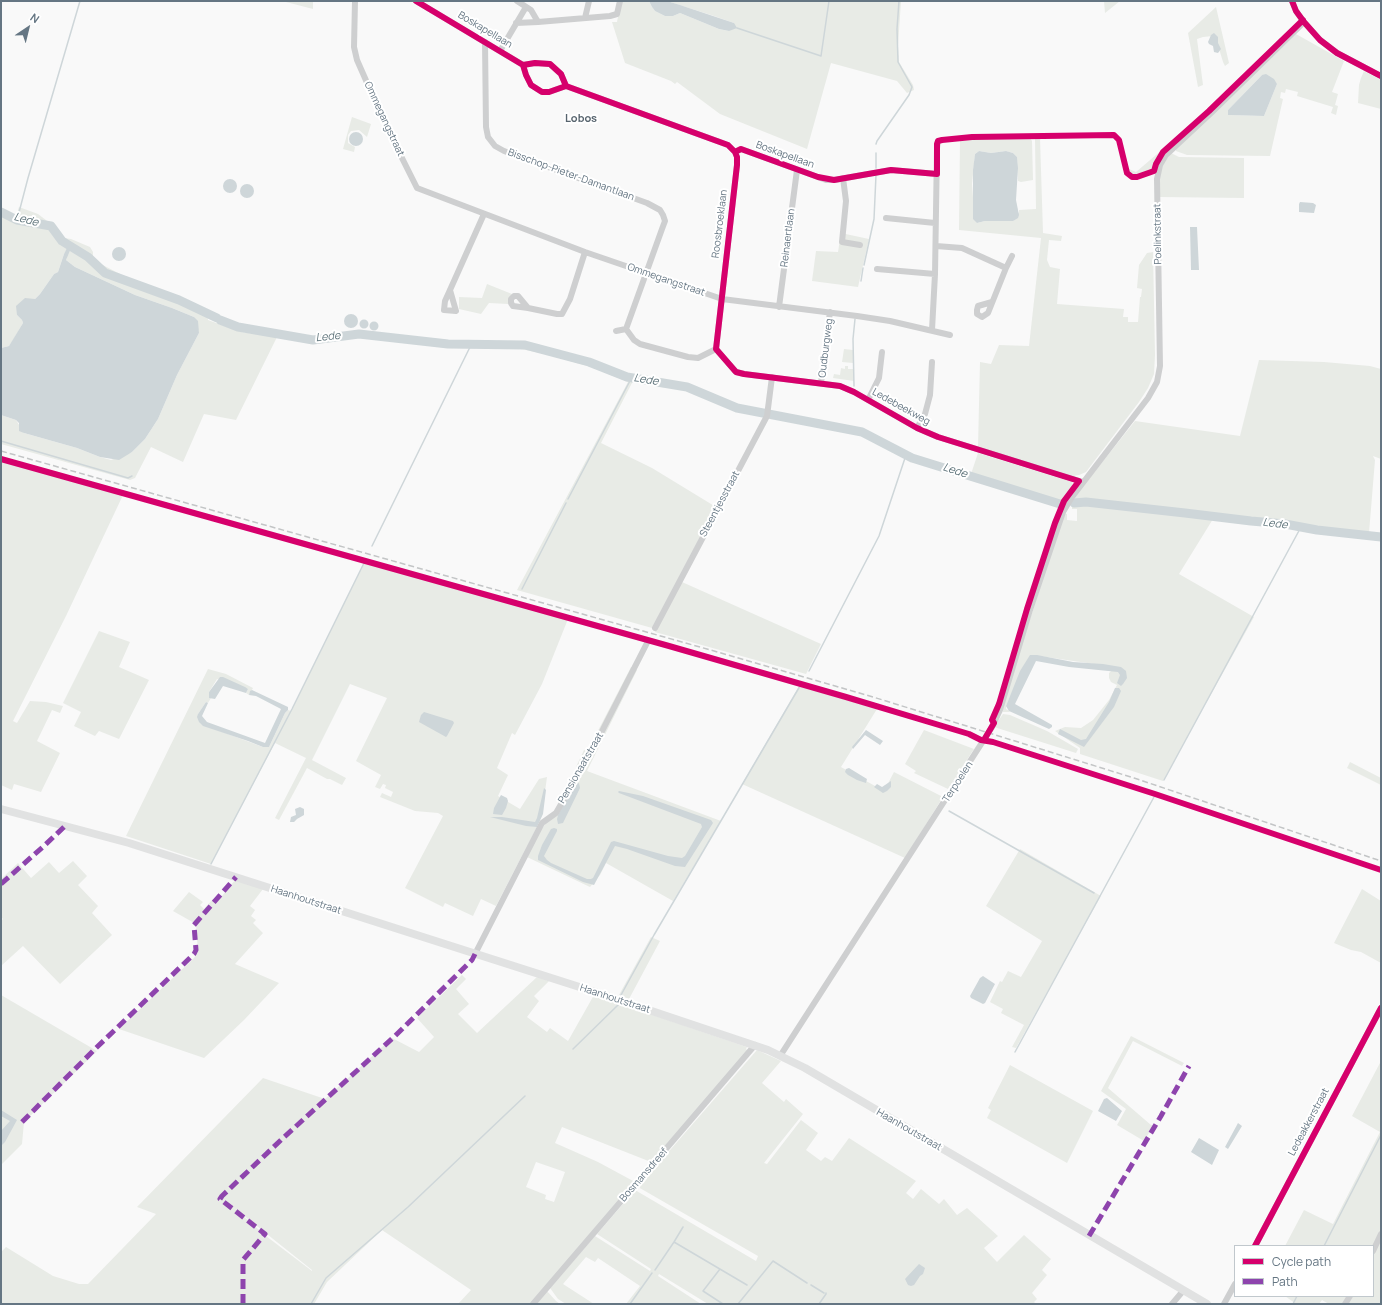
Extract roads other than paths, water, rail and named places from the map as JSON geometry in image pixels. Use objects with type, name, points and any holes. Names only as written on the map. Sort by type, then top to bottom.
[{"type":"street","name":"Ommegangstraat","points":[[356,1],[354,47],[357,60],[387,128],[417,188],[585,252],[722,299],[890,321],[950,335]]},
{"type":"street","name":"Boskapellaan","points":[[416,1],[523,65]]},
{"type":"street","points":[[517,1],[531,10],[538,22]]},
{"type":"street","points":[[585,18],[589,1]]},
{"type":"street","points":[[516,24],[610,16],[617,14],[620,1]]},
{"type":"street","points":[[1292,1],[1296,11],[1304,22],[1326,45],[1381,76]]},
{"type":"street","points":[[500,51],[526,7]]},
{"type":"street","name":"Poelinkstraat","points":[[1083,482],[1148,398],[1157,382],[1159,374],[1160,345],[1157,179],[1160,165],[1166,154],[1211,113],[1304,22]]},
{"type":"street","name":"Bisschop-Pieter-Damantlaan","points":[[485,42],[486,127],[491,141],[495,146],[504,151],[647,203],[660,210],[664,222],[646,274]]},
{"type":"street","points":[[535,62],[550,64],[560,74],[566,86],[550,92],[538,90],[531,85],[523,65],[535,62]]},
{"type":"street","name":"Boskapellaan","points":[[566,86],[728,145],[735,152],[741,149],[826,180],[891,170],[937,174]]},
{"type":"street","points":[[932,330],[936,246],[935,223],[938,141]]},
{"type":"street","name":"Roosbroeklaan","points":[[716,349],[737,166],[737,157],[735,152]]},
{"type":"street","name":"Reinaertlaan","points":[[779,307],[796,170]]},
{"type":"street","points":[[843,178],[846,201],[842,242],[860,245]]},
{"type":"street","points":[[450,290],[484,214]]},
{"type":"street","points":[[886,218],[935,223]]},
{"type":"street","points":[[936,246],[962,248],[1006,268]]},
{"type":"street","points":[[528,308],[562,314],[570,299],[585,252]]},
{"type":"street","points":[[992,302],[1012,256]]},
{"type":"street","points":[[877,269],[935,274]]},
{"type":"street","points":[[626,329],[646,274]]},
{"type":"street","name":"Oudburgweg","points":[[821,383],[830,312]]},
{"type":"street","points":[[616,331],[626,329]]},
{"type":"street","points":[[626,329],[634,340],[640,344],[688,358],[698,358],[716,349]]},
{"type":"street","name":"Ledebeekweg","points":[[716,349],[736,372],[840,386],[917,428],[938,437],[1083,482]]},
{"type":"street","name":"Ledebeekweg","points":[[868,400],[879,378],[882,352]]},
{"type":"street","name":"Ledebeekweg","points":[[917,428],[925,414],[930,395],[932,362]]},
{"type":"street","name":"Steentjesstraat","points":[[655,628],[768,413],[772,377]]},
{"type":"street","name":"Terpoelen","points":[[780,1056],[992,727],[1000,710],[1030,610],[1058,525],[1068,503],[1083,482]]},
{"type":"street","name":"Pensionaatstraat","points":[[475,954],[542,823],[556,812],[595,746],[648,641]]},
{"type":"street","name":"Haanhoutstraat","points":[[1,809],[129,843],[600,993],[755,1045],[805,1068],[1207,1304]]},
{"type":"street","name":"Ledeakkerstraat","points":[[1256,1245],[1381,1008]]},
{"type":"street","name":"Bosmansdreef","points":[[533,1304],[755,1045]]},
{"type":"street","points":[[1374,1249],[1381,1234]]},
{"type":"street","points":[[1224,1304],[1234,1286]]},
{"type":"street","points":[[1172,1304],[1183,1291]]},
{"type":"waterway","points":[[17,220],[80,1]]},
{"type":"waterway","points":[[737,28],[821,56],[829,1]]},
{"type":"waterway","points":[[876,144],[909,95],[912,87],[898,62],[897,29],[899,1]]},
{"type":"waterway","points":[[876,153],[876,168]]},
{"type":"waterway","points":[[864,265],[874,219],[876,175]]},
{"type":"waterway","name":"Lede","points":[[1,212],[17,220],[51,226],[62,241],[88,257],[105,273],[179,300],[217,318]]},
{"type":"waterway","points":[[861,281],[863,268]]},
{"type":"waterway","points":[[854,386],[853,339],[855,319]]},
{"type":"waterway","name":"Lede","points":[[220,320],[238,327],[313,340],[359,334],[448,344],[525,345],[589,362],[627,377],[687,387],[737,408],[862,432],[912,458],[1060,504]]},
{"type":"waterway","points":[[372,546],[471,345]]},
{"type":"waterway","points":[[568,499],[632,377]]},
{"type":"waterway","points":[[1,441],[128,478],[132,476]]},
{"type":"waterway","points":[[809,671],[879,536],[906,455]]},
{"type":"waterway","name":"Lede","points":[[1074,503],[1086,502],[1285,524],[1317,530],[1381,537]]},
{"type":"waterway","points":[[522,589],[566,503]]},
{"type":"waterway","points":[[1164,780],[1301,527]]},
{"type":"waterway","points":[[211,864],[292,709],[364,563]]},
{"type":"waterway","points":[[621,995],[654,935],[800,686]]},
{"type":"waterway","points":[[1015,1052],[1154,797]]},
{"type":"waterway","points":[[949,811],[1094,893]]},
{"type":"waterway","points":[[573,1049],[618,1005]]},
{"type":"waterway","points":[[311,1304],[326,1278],[408,1207],[525,1096]]},
{"type":"waterway","points":[[1325,1245],[1381,1135]]},
{"type":"waterway","points":[[683,1227],[674,1242],[747,1285]]},
{"type":"waterway","points":[[655,1270],[674,1242]]},
{"type":"waterway","points":[[738,1304],[773,1261],[807,1283]]},
{"type":"waterway","points":[[720,1269],[703,1291],[723,1304]]},
{"type":"waterway","points":[[630,1304],[652,1273]]},
{"type":"waterway","points":[[811,1285],[824,1293]]},
{"type":"waterway","points":[[819,1304],[826,1293]]},
{"type":"waterway","points":[[1293,1304],[1296,1297]]},
{"type":"railway","points":[[1,451],[873,697],[1134,778],[1381,861]]},
{"type":"district","name":"Lobos","points":[[581,119]]}]
